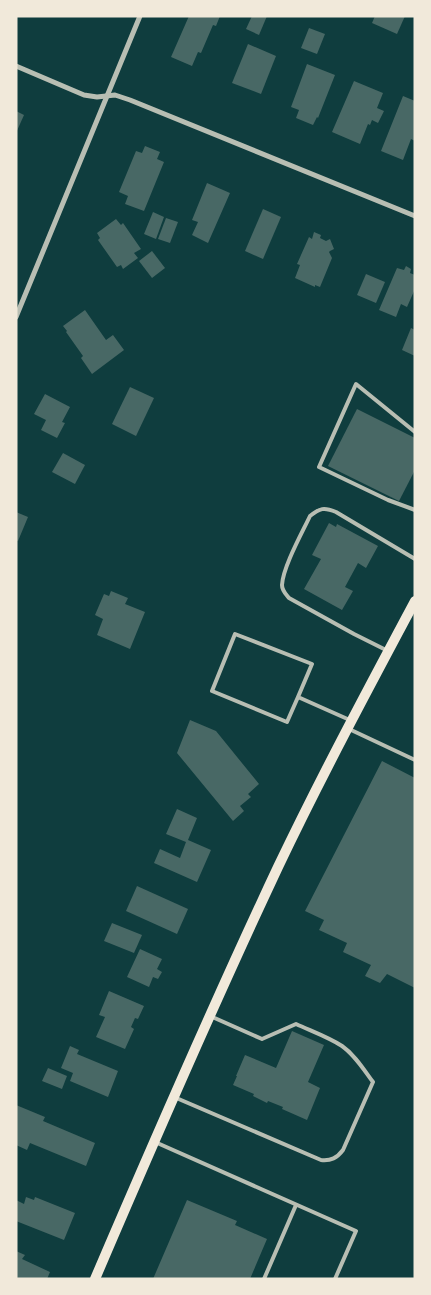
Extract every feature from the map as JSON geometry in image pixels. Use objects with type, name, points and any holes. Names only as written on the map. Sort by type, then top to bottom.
[{"type":"main road","points":[[95,1279],[154,1142],[278,867],[415,601]]},
{"type":"street","points":[[16,316],[140,16]]},
{"type":"street","points":[[16,66],[84,95],[97,97],[119,96],[130,100],[415,216]]},
{"type":"lane","points":[[415,432],[356,384],[319,467],[380,496],[415,510]]},
{"type":"lane","points":[[388,651],[290,598],[284,592],[282,585],[287,565],[310,516],[317,510],[326,508],[336,512],[415,559]]},
{"type":"lane","points":[[235,634],[312,664],[298,697],[288,722],[212,691],[235,634]]},
{"type":"lane","points":[[298,697],[415,760]]},
{"type":"lane","points":[[174,1097],[321,1160],[332,1160],[339,1156],[343,1150],[373,1082],[357,1060],[347,1050],[331,1040],[296,1024],[262,1039],[210,1016]]},
{"type":"lane","points":[[154,1142],[356,1231],[335,1279]]},
{"type":"lane","points":[[264,1279],[296,1205]]},
{"type":"building","points":[[189,16],[220,16],[216,26],[213,25],[201,53],[198,52],[192,66],[171,57]]},
{"type":"building","points":[[252,16],[267,16],[259,35],[246,29]]},
{"type":"building","points":[[375,16],[405,16],[397,34],[372,23]]},
{"type":"building","points":[[309,28],[325,34],[317,54],[301,48]]},
{"type":"building","points":[[248,44],[276,56],[261,94],[232,83]]},
{"type":"building","points":[[307,64],[335,75],[318,118],[313,125],[296,118],[299,110],[291,107]]},
{"type":"building","points":[[354,81],[383,93],[377,108],[384,111],[378,123],[372,120],[370,125],[368,124],[360,144],[332,132]]},
{"type":"building","points":[[403,96],[415,101],[415,141],[411,139],[403,160],[381,151]]},
{"type":"building","points":[[16,111],[24,115],[16,133]]},
{"type":"building","points":[[145,146],[160,152],[157,159],[164,162],[144,211],[125,204],[128,196],[119,192],[136,151],[142,153]]},
{"type":"building","points":[[207,183],[230,193],[208,243],[192,235],[198,222],[192,220]]},
{"type":"building","points":[[263,209],[281,217],[263,259],[245,251]]},
{"type":"building","points":[[153,212],[164,217],[156,239],[144,234]]},
{"type":"building","points":[[166,218],[178,222],[170,243],[158,239]]},
{"type":"building","points":[[116,219],[121,225],[123,223],[141,249],[134,253],[138,258],[123,269],[121,265],[117,267],[98,240],[100,238],[97,233]]},
{"type":"building","points":[[314,232],[321,235],[320,238],[326,241],[330,239],[334,249],[329,252],[332,258],[320,287],[315,285],[315,287],[295,278],[300,265],[297,264],[309,237],[312,239]]},
{"type":"building","points":[[152,251],[165,268],[152,278],[139,261]]},
{"type":"building","points":[[406,266],[411,269],[410,273],[415,275],[415,289],[407,307],[401,304],[396,317],[379,310],[397,268],[404,270]]},
{"type":"building","points":[[366,274],[385,282],[376,303],[357,295]]},
{"type":"building","points":[[85,310],[106,340],[113,335],[124,350],[92,374],[81,358],[83,356],[63,326]]},
{"type":"building","points":[[411,328],[415,330],[415,356],[402,350]]},
{"type":"building","points":[[130,387],[154,398],[136,436],[112,424]]},
{"type":"building","points":[[45,394],[70,407],[62,422],[65,423],[57,438],[41,430],[46,420],[34,414]]},
{"type":"building","points":[[357,409],[415,438],[415,470],[399,501],[328,466]]},
{"type":"building","points":[[63,453],[85,465],[75,484],[52,472]]},
{"type":"building","points":[[16,512],[28,517],[18,541],[16,540]]},
{"type":"building","points":[[329,523],[336,527],[337,524],[378,546],[366,568],[358,563],[345,587],[353,591],[342,610],[304,589],[321,559],[312,555]]},
{"type":"building","points":[[111,591],[128,598],[125,604],[145,612],[130,649],[97,635],[103,619],[95,615],[104,594],[109,596]]},
{"type":"building","points":[[190,720],[216,731],[259,784],[248,794],[251,797],[240,806],[244,811],[233,821],[177,753]]},
{"type":"building","points":[[382,761],[415,778],[415,988],[387,974],[380,983],[365,976],[371,965],[343,952],[347,943],[319,930],[324,920],[305,911]]},
{"type":"building","points":[[177,809],[197,818],[188,840],[211,850],[197,882],[154,863],[160,849],[180,858],[186,842],[166,834]]},
{"type":"building","points":[[137,886],[188,909],[177,934],[126,911]]},
{"type":"building","points":[[112,923],[142,935],[134,953],[104,941]]},
{"type":"building","points":[[140,949],[162,959],[157,969],[162,972],[158,979],[153,977],[149,987],[127,977]]},
{"type":"building","points":[[109,991],[144,1006],[138,1019],[135,1018],[131,1027],[134,1029],[125,1049],[96,1037],[105,1017],[99,1015]]},
{"type":"building","points":[[292,1031],[324,1045],[308,1082],[320,1088],[307,1120],[282,1109],[283,1107],[268,1101],[267,1103],[253,1096],[254,1094],[233,1085],[245,1055],[276,1068]]},
{"type":"building","points":[[70,1046],[79,1050],[77,1054],[118,1071],[108,1097],[70,1081],[73,1073],[61,1068]]},
{"type":"building","points":[[48,1068],[67,1076],[62,1089],[42,1081]]},
{"type":"building","points":[[16,1105],[45,1117],[43,1121],[95,1143],[86,1166],[30,1143],[27,1150],[16,1145]]},
{"type":"building","points":[[26,1197],[34,1200],[35,1197],[75,1213],[64,1240],[16,1221],[16,1200],[24,1204]]},
{"type":"building","points":[[187,1200],[237,1221],[235,1225],[267,1239],[250,1279],[153,1279]]},
{"type":"building","points":[[16,1251],[25,1255],[22,1259],[50,1272],[47,1279],[16,1279]]}]
